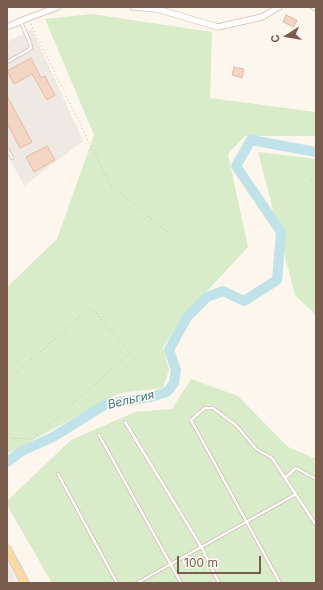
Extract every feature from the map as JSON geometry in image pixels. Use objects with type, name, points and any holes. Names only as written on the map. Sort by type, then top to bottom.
[{"type":"main road","points":[[7,549],[25,583]]},
{"type":"street","points":[[7,27],[58,7]]},
{"type":"street","points":[[133,7],[157,9],[218,27],[262,17],[279,7]]},
{"type":"lane","points":[[311,7],[316,10]]},
{"type":"lane","points":[[7,62],[31,48],[20,21]]},
{"type":"lane","points":[[7,149],[12,158]]},
{"type":"lane","points":[[280,583],[190,420],[205,408],[213,408],[237,426],[256,449],[272,458],[316,525]]},
{"type":"lane","points":[[125,422],[202,548],[219,583]]},
{"type":"lane","points":[[98,435],[181,583]]},
{"type":"lane","points":[[285,478],[296,468],[316,480]]},
{"type":"lane","points":[[58,474],[117,583]]},
{"type":"lane","points":[[137,583],[172,565],[296,494]]},
{"type":"path","points":[[28,18],[109,183],[172,236]]},
{"type":"path","points":[[311,180],[316,186]]},
{"type":"path","points":[[7,380],[92,307],[130,353],[32,439],[11,438],[7,433]]},
{"type":"shaded area","points":[[32,29],[83,141],[24,186],[7,154],[7,42]]},
{"type":"shaded area","points":[[7,562],[18,583],[7,583]]},
{"type":"green space","points":[[92,14],[212,32],[210,98],[316,112],[316,136],[245,136],[228,154],[248,247],[181,319],[163,348],[169,370],[163,388],[120,393],[7,454],[7,287],[57,239],[94,135],[45,19]]},
{"type":"green space","points":[[258,152],[316,159],[316,315],[295,295]]},
{"type":"green space","points":[[191,379],[238,396],[288,447],[316,459],[316,583],[52,583],[7,505],[7,501],[71,440],[135,412],[172,409]]},
{"type":"building","points":[[286,15],[297,20],[294,27],[283,22]]},
{"type":"building","points":[[31,58],[41,78],[45,76],[55,95],[47,100],[32,74],[14,84],[7,71]]},
{"type":"building","points":[[234,67],[244,69],[242,78],[232,75]]},
{"type":"building","points":[[7,96],[32,142],[20,148],[7,123]]},
{"type":"building","points":[[47,146],[55,160],[34,172],[26,157]]},
{"type":"waterway","name":"Вельгия","points":[[7,462],[22,451],[53,437],[106,404],[151,397],[167,392],[174,383],[176,370],[169,350],[187,317],[207,297],[223,291],[244,301],[277,280],[281,232],[236,166],[251,140],[316,152]]}]
